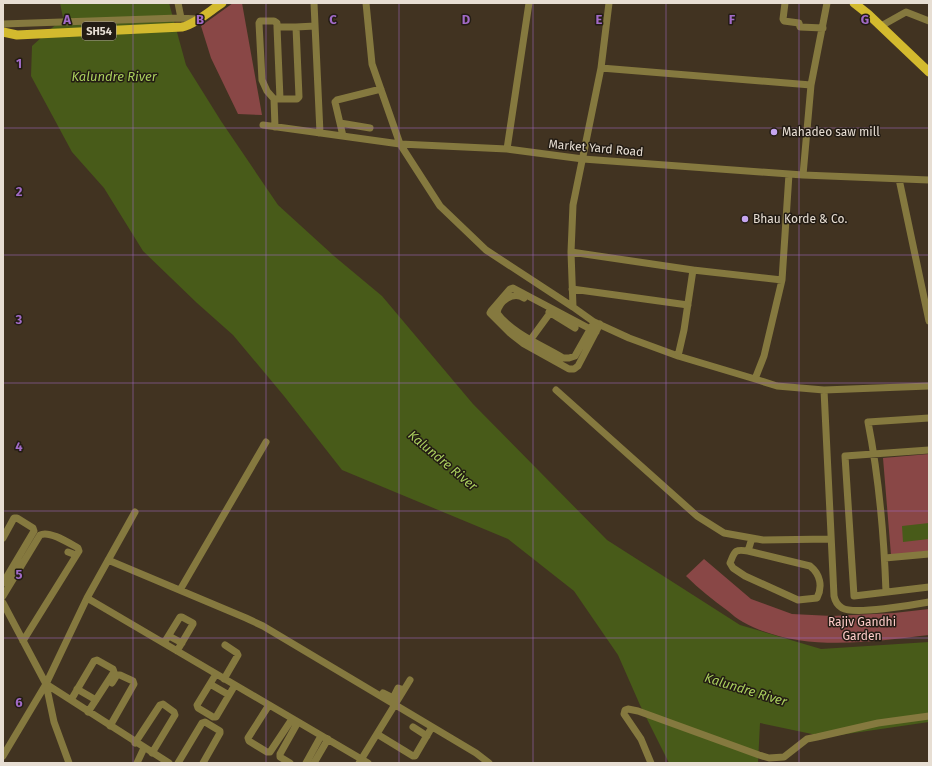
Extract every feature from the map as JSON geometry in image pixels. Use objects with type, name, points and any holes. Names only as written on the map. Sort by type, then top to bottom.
[{"type":"main road","name":"SH54","points":[[3,25],[17,35],[181,21],[190,25],[222,3]]},
{"type":"main road","points":[[854,3],[881,26],[929,72]]},
{"type":"street","points":[[178,3],[181,21]]},
{"type":"street","points":[[314,3],[320,133]]},
{"type":"street","points":[[366,3],[372,64],[400,144],[440,206],[486,250],[597,323],[629,338],[678,356],[777,386],[824,390],[929,386]]},
{"type":"street","points":[[507,149],[529,3]]},
{"type":"street","points":[[573,307],[570,252],[573,205],[601,68],[609,3]]},
{"type":"street","points":[[785,3],[784,21],[799,23],[800,27],[823,28]]},
{"type":"street","points":[[803,175],[811,85],[827,3]]},
{"type":"street","points":[[881,26],[906,12],[929,21]]},
{"type":"street","name":"SH54","points":[[3,25],[17,22],[181,21]]},
{"type":"street","points":[[275,127],[277,99],[278,27],[274,21],[260,21],[259,23],[262,80],[267,91],[277,99],[297,99],[299,97],[296,27]]},
{"type":"street","points":[[278,27],[315,26]]},
{"type":"street","points":[[601,68],[811,85]]},
{"type":"street","points":[[344,136],[340,123],[336,102],[337,100],[381,88]]},
{"type":"street","points":[[340,123],[370,128]]},
{"type":"street","name":"Market Yard Road","points":[[263,125],[400,144],[507,149],[583,159],[803,175],[929,180]]},
{"type":"street","points":[[755,379],[764,356],[782,280],[790,174]]},
{"type":"street","points":[[899,179],[929,321]]},
{"type":"street","points":[[570,252],[693,270],[782,280]]},
{"type":"street","points":[[678,356],[693,270]]},
{"type":"street","points":[[593,331],[513,288],[510,289],[490,313],[524,344],[569,369],[574,369],[578,366],[597,323]]},
{"type":"street","points":[[572,289],[632,298],[688,304]]},
{"type":"street","points":[[575,328],[521,296],[515,295],[510,297],[502,304],[497,313],[511,328],[563,358],[575,356],[593,331]]},
{"type":"street","points":[[531,339],[550,313]]},
{"type":"street","points":[[556,390],[697,516],[724,533],[763,540],[830,539]]},
{"type":"street","points":[[824,390],[830,539],[834,596],[836,602],[843,609],[856,611],[929,602]]},
{"type":"street","points":[[886,592],[885,558],[874,454],[868,422],[929,418]]},
{"type":"street","points":[[180,590],[266,442]]},
{"type":"street","points":[[929,450],[845,456],[854,596],[929,587]]},
{"type":"street","points":[[3,756],[46,684],[87,598],[135,512]]},
{"type":"street","points":[[3,538],[14,518],[17,518],[34,530],[3,583]]},
{"type":"street","points":[[3,596],[40,536],[43,534],[49,534],[78,548],[79,551],[23,641]]},
{"type":"street","points":[[748,551],[752,538]]},
{"type":"street","points":[[738,550],[748,551],[810,566],[820,579],[820,592],[817,598],[798,600],[745,576],[733,568],[730,563],[735,552],[738,550]]},
{"type":"street","points":[[68,552],[76,555]]},
{"type":"street","points":[[885,558],[929,554]]},
{"type":"street","points":[[108,560],[263,626],[383,696],[395,705],[476,753],[488,763]]},
{"type":"street","points":[[87,598],[235,686],[325,737],[360,761],[368,763]]},
{"type":"street","points":[[3,603],[46,684],[54,722],[69,763]]},
{"type":"street","points":[[164,643],[180,617],[193,623],[177,651]]},
{"type":"street","points":[[169,636],[182,643]]},
{"type":"street","points":[[224,679],[238,655],[225,645]]},
{"type":"street","points":[[71,700],[94,661],[97,660],[113,669],[114,672],[96,700],[90,713]]},
{"type":"street","points":[[216,674],[197,705],[198,708],[213,718],[216,717],[235,686]]},
{"type":"street","points":[[90,713],[117,675],[133,681],[134,684],[110,726]]},
{"type":"street","points":[[360,761],[410,680]]},
{"type":"street","points":[[46,684],[135,743],[169,763]]},
{"type":"street","points":[[210,684],[229,695]]},
{"type":"street","points":[[383,696],[394,696],[398,688],[404,690]]},
{"type":"street","points":[[77,689],[96,700]]},
{"type":"street","points":[[135,743],[160,705],[163,704],[174,712],[175,715],[152,753]]},
{"type":"street","points":[[269,705],[248,738],[249,741],[267,752],[270,752],[295,721]]},
{"type":"street","points":[[651,763],[641,739],[624,712],[628,709],[638,711],[769,758],[784,757],[807,740],[817,737],[878,723],[929,716]]},
{"type":"street","points":[[290,763],[280,757],[280,754],[295,721]]},
{"type":"street","points":[[178,763],[202,723],[205,722],[220,731],[220,733],[203,763]]},
{"type":"street","points":[[413,727],[427,736]]},
{"type":"street","points":[[377,734],[415,756],[432,727]]},
{"type":"street","points":[[306,763],[325,737]]},
{"type":"street","points":[[314,763],[325,737]]},
{"type":"street","points":[[137,763],[144,748]]},
{"type":"green space","points":[[233,3],[242,3],[262,115],[238,114],[211,58],[201,26]]},
{"type":"green space","points":[[929,454],[929,551],[891,555],[883,458]]},
{"type":"green space","name":"Rajiv Gandhi Garden","points":[[704,559],[751,599],[792,614],[832,616],[894,613],[929,609],[929,635],[834,643],[811,642],[765,632],[737,618],[686,576]]},
{"type":"water","name":"Kalundre River","points":[[60,3],[169,3],[186,65],[221,121],[278,205],[334,256],[382,296],[473,404],[607,540],[740,625],[821,649],[929,642],[929,722],[826,737],[760,723],[758,763],[669,763],[640,705],[618,655],[574,591],[508,539],[342,470],[284,396],[233,335],[143,251],[104,188],[72,152],[31,76],[32,46],[63,18]]},
{"type":"water","points":[[929,523],[929,539],[903,542],[902,526]]},
{"type":"place","name":"Mahadeo saw mill","points":[[774,132]]},
{"type":"place","name":"Bhau Korde & Co.","points":[[745,219]]}]
